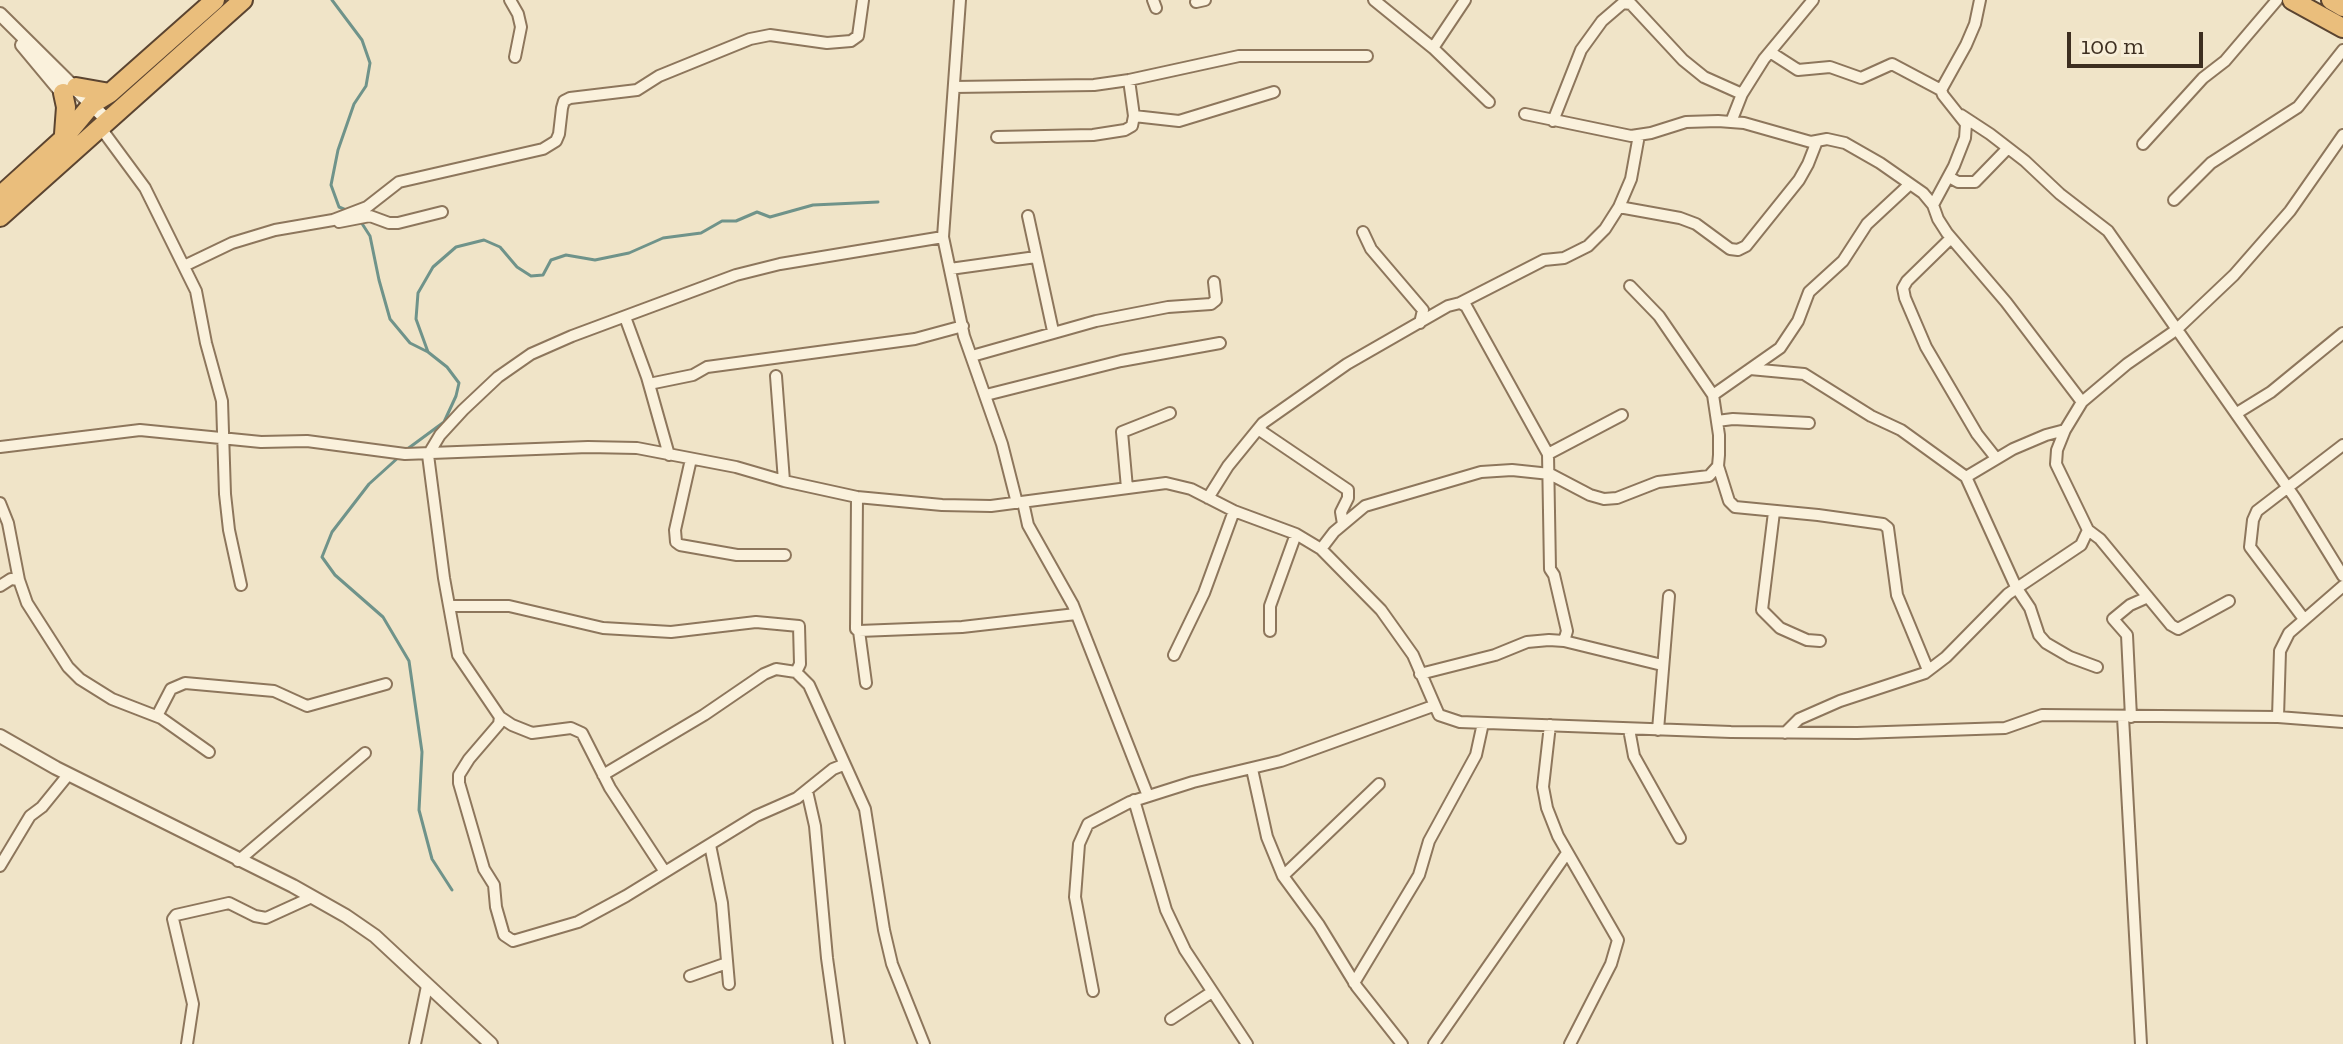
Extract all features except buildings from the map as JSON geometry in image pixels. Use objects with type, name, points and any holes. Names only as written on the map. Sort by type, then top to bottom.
[{"type":"highway","points":[[0,196],[63,139],[86,110],[110,93],[215,0]]},
{"type":"highway","points":[[0,217],[243,0]]},
{"type":"highway","points":[[2292,0],[2343,28]]},
{"type":"highway","points":[[2331,0],[2343,7]]},
{"type":"highway","points":[[63,139],[70,90],[110,93]]},
{"type":"street","points":[[510,0],[521,27],[515,57]]},
{"type":"street","points":[[184,266],[275,230],[369,212],[399,182],[551,145],[559,134],[564,101],[570,98],[637,90],[659,76],[750,39],[770,35],[827,43],[851,41],[858,36],[863,0]]},
{"type":"street","points":[[960,0],[943,237],[963,326],[1028,525],[1076,614],[1148,796]]},
{"type":"street","points":[[1374,0],[1433,48],[1489,102]]},
{"type":"street","points":[[1433,48],[1465,0]]},
{"type":"street","points":[[1731,122],[1742,94],[1770,52],[1813,0]]},
{"type":"street","points":[[1941,90],[1966,45],[1980,0]]},
{"type":"street","points":[[2143,144],[2203,78],[2225,61],[2277,0]]},
{"type":"street","points":[[1553,121],[1581,50],[1602,21],[1623,3],[1631,4],[1683,60],[1704,77],[1742,94]]},
{"type":"street","points":[[0,14],[70,90],[125,157],[145,188],[196,291],[222,401],[229,530],[241,585]]},
{"type":"street","points":[[0,23],[70,90]]},
{"type":"street","points":[[2174,200],[2211,163],[2298,107],[2343,50]]},
{"type":"street","points":[[1770,52],[1798,70],[1830,67],[1861,78],[1892,64],[1941,90],[1966,124],[1965,138],[1933,205]]},
{"type":"street","points":[[954,87],[1067,86],[1129,80],[1239,56],[1367,56]]},
{"type":"street","points":[[997,137],[1093,135],[1125,130],[1132,126],[1134,116],[1129,80]]},
{"type":"street","points":[[1134,116],[1179,121],[1274,92]]},
{"type":"street","points":[[86,110],[100,127]]},
{"type":"street","points":[[1525,114],[1631,136],[1686,122],[1731,122],[1797,139],[1827,139],[1845,143],[1910,184],[1933,205],[1951,238],[2006,302],[2082,402]]},
{"type":"street","points":[[1961,115],[2008,148],[2108,231],[2237,413],[2343,576]]},
{"type":"street","points":[[1208,498],[1228,466],[1258,429],[1347,364],[1448,306],[1460,303],[1544,260],[1564,258],[1588,246],[1605,229],[1619,207],[1631,179],[1639,135]]},
{"type":"street","points":[[2229,601],[2178,629],[2171,625],[2100,539],[2088,530],[2056,464],[2057,450],[2082,402],[2127,364],[2176,330],[2234,275],[2290,211],[2343,135]]},
{"type":"street","points":[[1619,207],[1680,218],[1696,224],[1730,249],[1738,250],[1746,246],[1799,180],[1817,141]]},
{"type":"street","points":[[1949,177],[1958,182],[1975,182],[2008,148]]},
{"type":"street","points":[[1713,395],[1780,348],[1798,321],[1809,292],[1843,261],[1867,224],[1910,184]]},
{"type":"street","points":[[369,212],[389,223],[442,212]]},
{"type":"street","points":[[1028,216],[1053,331]]},
{"type":"street","points":[[1363,232],[1371,249],[1423,310],[1420,323]]},
{"type":"street","points":[[665,872],[603,775],[582,733],[571,728],[532,733],[500,717],[458,655],[428,455],[440,435],[468,404],[516,363],[572,336],[736,275],[780,264],[943,237]]},
{"type":"street","points":[[1951,238],[1907,281],[1903,288],[1905,298],[1926,347],[1977,434],[1996,458]]},
{"type":"street","points":[[950,269],[1036,257]]},
{"type":"street","points":[[972,356],[1053,331],[1140,311],[1211,304],[1216,300],[1214,282]]},
{"type":"street","points":[[1630,286],[1659,316],[1713,395],[1719,435],[1718,466],[1729,501],[1735,507],[1883,524],[1888,528],[1897,595],[1928,670]]},
{"type":"street","points":[[1460,303],[1466,306],[1548,454],[1550,569],[1567,631],[1564,641]]},
{"type":"street","points":[[625,317],[649,384],[669,455]]},
{"type":"street","points":[[649,384],[693,375],[707,367],[915,339],[963,326]]},
{"type":"street","points":[[2237,413],[2271,392],[2343,333]]},
{"type":"street","points":[[986,395],[1121,361],[1220,343]]},
{"type":"street","points":[[1750,369],[1804,374],[1871,416],[1901,430],[1966,477],[2016,587],[2046,643],[2070,657],[2097,667]]},
{"type":"street","points":[[776,376],[784,481]]},
{"type":"street","points":[[1127,488],[1122,432],[1170,413]]},
{"type":"street","points":[[1548,454],[1622,415]]},
{"type":"street","points":[[1717,421],[1809,423]]},
{"type":"street","points":[[1258,429],[1348,490],[1348,498],[1341,512],[1343,524]]},
{"type":"street","points":[[0,447],[140,430],[261,442],[307,441],[370,451],[428,455],[637,448],[736,467],[857,497],[942,505],[991,506],[1166,483],[1191,489],[1234,511],[1296,534],[1321,549],[1381,610],[1413,655],[1439,715],[1460,722],[1785,733],[1977,731],[2005,728],[2042,715],[2278,717],[2343,722]]},
{"type":"street","points":[[1966,477],[1996,458],[2046,435],[2065,430]]},
{"type":"street","points":[[2304,619],[2250,547],[2253,520],[2257,511],[2343,445]]},
{"type":"street","points":[[691,459],[675,530],[676,542],[737,555],[785,555]]},
{"type":"street","points":[[1321,549],[1343,524],[1365,506],[1481,472],[1512,470],[1550,474],[1604,499],[1617,498],[1658,482],[1709,476],[1718,466]]},
{"type":"street","points":[[857,497],[856,629],[859,631],[866,683]]},
{"type":"street","points":[[0,503],[6,538],[19,580],[35,618],[60,656],[80,679],[112,699],[157,716],[209,752]]},
{"type":"street","points":[[1174,655],[1204,593],[1234,511]]},
{"type":"street","points":[[1774,512],[1762,610],[1780,628],[1807,640],[1820,641]]},
{"type":"street","points":[[1785,733],[1799,719],[1928,670],[1946,657],[2016,587],[2081,545],[2088,530]]},
{"type":"street","points":[[1270,631],[1270,606],[1296,534]]},
{"type":"street","points":[[0,586],[11,579],[19,580]]},
{"type":"street","points":[[2278,717],[2280,651],[2289,633],[2343,586]]},
{"type":"street","points":[[1658,730],[1669,596]]},
{"type":"street","points":[[2141,1044],[2127,717],[2127,635],[2113,619],[2130,605],[2148,597]]},
{"type":"street","points":[[449,606],[509,606],[603,628],[644,631],[671,632],[756,622],[799,626],[794,668],[809,685],[865,809],[892,964],[924,1044]]},
{"type":"street","points":[[859,631],[962,627],[1076,614]]},
{"type":"street","points":[[1420,674],[1495,655],[1527,642],[1564,641],[1662,665]]},
{"type":"street","points":[[603,775],[704,715],[764,674],[794,668]]},
{"type":"street","points":[[157,716],[171,689],[185,683],[274,691],[307,706],[386,684]]},
{"type":"street","points":[[1093,991],[1075,897],[1079,844],[1088,824],[1134,800],[1193,782],[1252,769],[1433,706]]},
{"type":"street","points":[[500,717],[499,724],[459,775],[459,783],[484,869],[494,885],[504,935],[513,941],[578,922],[756,816],[807,791],[833,769],[843,765]]},
{"type":"street","points":[[1354,983],[1419,875],[1429,841],[1476,755],[1483,723]]},
{"type":"street","points":[[1550,725],[1543,787],[1547,808],[1567,853],[1618,940],[1611,964],[1570,1044]]},
{"type":"street","points":[[1629,729],[1634,756],[1680,838]]},
{"type":"street","points":[[0,736],[68,775],[312,897],[375,936],[489,1042]]},
{"type":"street","points":[[238,861],[365,753]]},
{"type":"street","points":[[1252,769],[1267,837],[1283,876],[1319,925],[1354,983],[1402,1044]]},
{"type":"street","points":[[0,866],[30,816],[42,807],[68,775]]},
{"type":"street","points":[[1283,876],[1379,784]]},
{"type":"street","points":[[807,791],[815,826],[827,958],[839,1044]]},
{"type":"street","points":[[1134,800],[1166,910],[1185,950],[1247,1044]]},
{"type":"street","points":[[710,845],[722,903],[729,984]]},
{"type":"street","points":[[1434,1044],[1567,853]]},
{"type":"street","points":[[187,1044],[193,1004],[173,919],[176,915],[229,903],[266,918],[312,897]]},
{"type":"street","points":[[690,976],[727,963]]},
{"type":"street","points":[[415,1044],[427,986]]},
{"type":"street","points":[[1171,1019],[1212,992]]},
{"type":"waterway","points":[[332,0],[362,40],[370,63],[366,86],[354,104],[338,150],[331,185],[339,207],[346,210]]},
{"type":"waterway","points":[[428,352],[416,319],[418,293],[433,267],[456,247],[484,240],[500,247],[517,267],[531,276],[543,275],[551,260],[566,255],[595,260],[629,253],[663,238],[701,233],[722,221],[736,221],[757,212],[770,217],[813,205],[878,202]]},
{"type":"waterway","points":[[361,222],[370,236],[390,319],[410,343],[447,367],[459,383],[444,422],[406,450]]},
{"type":"waterway","points":[[400,456],[369,484],[332,532],[322,557],[335,575],[383,617],[409,661],[422,752],[419,810],[432,859],[452,890]]}]
